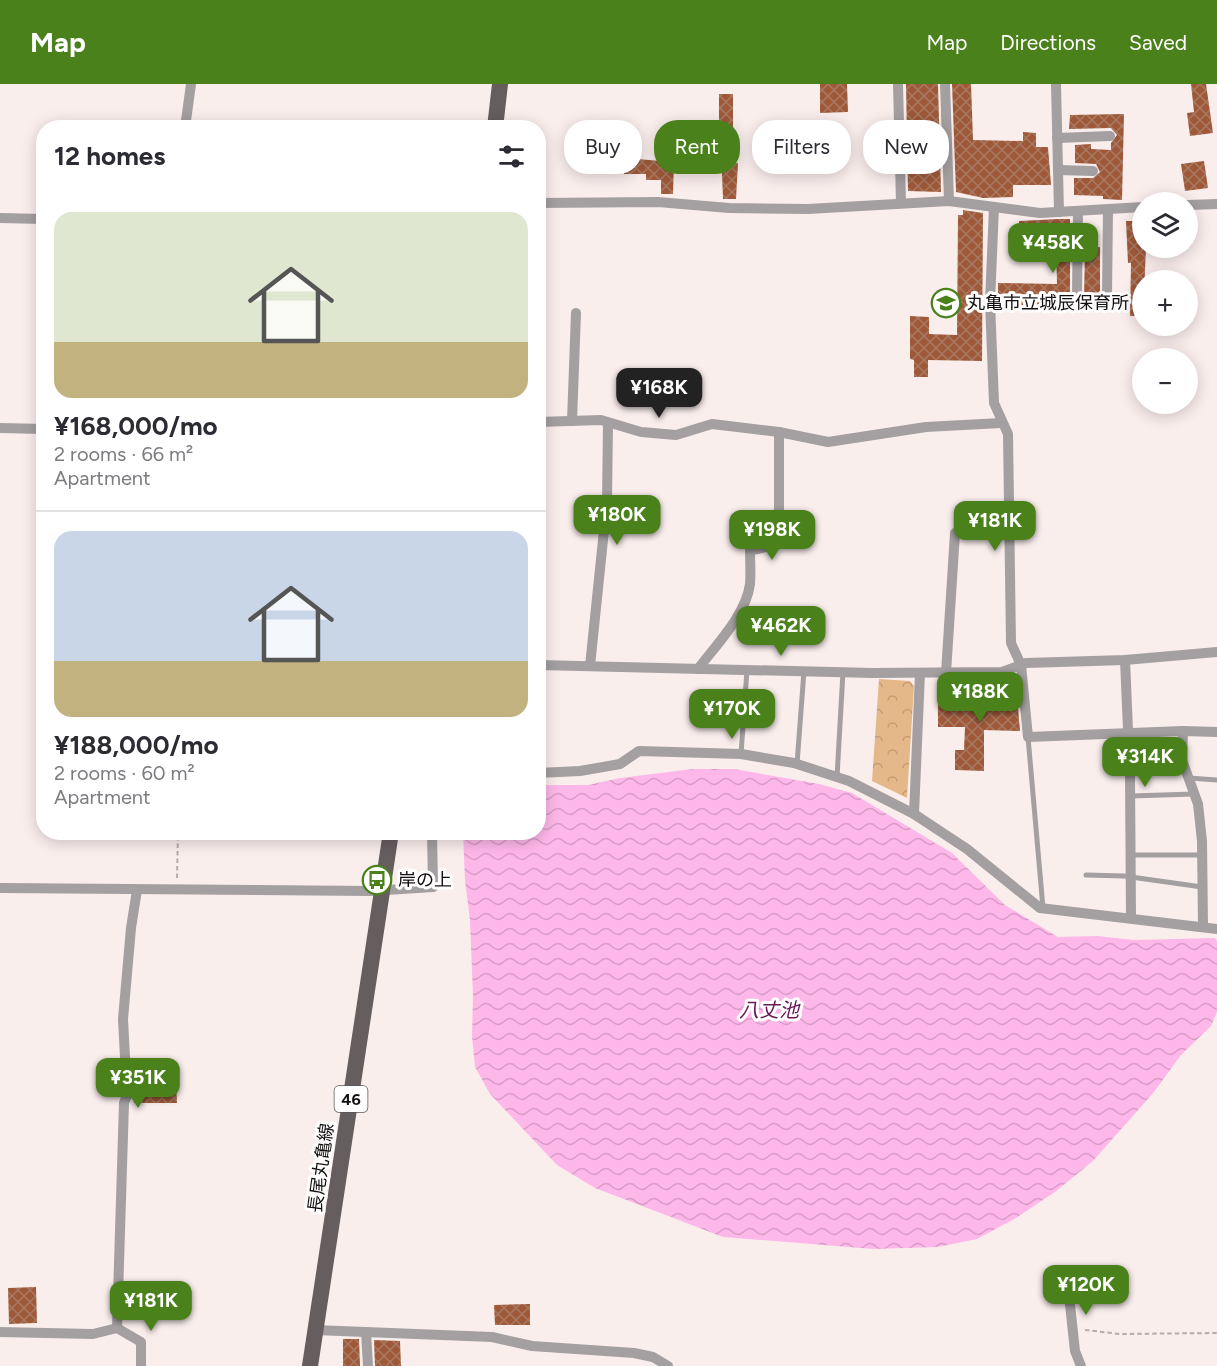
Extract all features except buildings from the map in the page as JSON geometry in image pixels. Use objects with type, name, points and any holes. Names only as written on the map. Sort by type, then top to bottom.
[{"type":"main road","points":[[496,120],[500,84]]},
{"type":"main road","name":"長尾丸亀線","points":[[310,1366],[341,1176],[389,840]]},
{"type":"street","points":[[185,120],[192,84]]},
{"type":"street","points":[[898,84],[901,203]]},
{"type":"street","points":[[945,84],[949,201]]},
{"type":"street","points":[[1056,84],[1059,212]]},
{"type":"street","points":[[1057,138],[1110,136]]},
{"type":"street","points":[[1058,170],[1093,171]]},
{"type":"street","points":[[546,203],[658,202],[729,208],[808,209],[949,201],[1040,213],[1132,208]]},
{"type":"street","points":[[1198,205],[1217,204]]},
{"type":"street","points":[[994,207],[990,313],[994,403],[1001,423],[1008,434],[1011,643],[1021,665],[1028,737],[1183,731],[1217,732]]},
{"type":"street","points":[[1107,297],[1108,209]]},
{"type":"street","points":[[1077,297],[1078,211]]},
{"type":"street","points":[[0,218],[36,219]]},
{"type":"street","points":[[572,421],[576,313]]},
{"type":"street","points":[[546,422],[601,420],[641,432],[676,435],[712,423],[779,432],[828,442],[926,428],[1001,423]]},
{"type":"street","points":[[590,666],[607,501],[608,423]]},
{"type":"street","points":[[0,428],[36,429]]},
{"type":"street","points":[[698,669],[733,622],[746,598],[750,585],[750,550],[767,548],[774,543],[779,532],[779,432]]},
{"type":"street","points":[[946,673],[955,533],[1010,535]]},
{"type":"street","points":[[546,665],[843,672],[1002,672],[1021,665],[1125,660],[1217,652]]},
{"type":"street","points":[[1125,660],[1131,796],[1131,917]]},
{"type":"street","points":[[914,814],[920,673]]},
{"type":"street","points":[[1183,731],[1183,762],[1198,804],[1202,855],[1203,926]]},
{"type":"street","points":[[546,772],[620,764],[639,751],[741,754],[797,764],[837,777],[914,814],[967,849],[1043,908],[1217,928]]},
{"type":"street","points":[[0,888],[381,891],[433,887],[432,840]]},
{"type":"street","points":[[117,1328],[124,1103],[128,1095],[123,1019],[131,928],[137,890]]},
{"type":"street","points":[[1066,1277],[1073,1330],[1081,1366]]},
{"type":"street","points":[[0,1332],[93,1334],[117,1328],[141,1342],[141,1366]]},
{"type":"street","points":[[315,1329],[492,1338],[532,1346],[634,1353],[653,1357],[668,1366]]},
{"type":"street","points":[[366,1332],[368,1366]]},
{"type":"lane","points":[[741,754],[747,670]]},
{"type":"lane","points":[[797,764],[804,671]]},
{"type":"lane","points":[[837,777],[843,672]]},
{"type":"lane","points":[[1028,737],[1043,908]]},
{"type":"lane","points":[[1130,765],[1183,762]]},
{"type":"lane","points":[[1187,778],[1217,780]]},
{"type":"lane","points":[[1131,796],[1194,795]]},
{"type":"lane","points":[[1131,855],[1202,855]]},
{"type":"lane","points":[[1086,875],[1131,877],[1202,887]]},
{"type":"path","points":[[177,891],[178,840]]},
{"type":"path","points":[[1073,1330],[1100,1330],[1120,1334],[1217,1333]]},
{"type":"green space","points":[[879,679],[910,681],[914,686],[907,798],[872,781]]},
{"type":"water","name":"八丈池","points":[[693,769],[734,769],[819,784],[852,793],[952,853],[1005,905],[1058,937],[1097,936],[1134,940],[1215,938],[1217,941],[1217,1012],[1211,1026],[1181,1055],[1154,1092],[1093,1161],[1055,1192],[1016,1218],[977,1239],[938,1247],[873,1249],[723,1237],[595,1188],[557,1165],[490,1094],[475,1067],[472,1036],[470,920],[463,840],[546,840],[546,785],[588,785],[620,778]]},
{"type":"place","name":"丸亀市立城辰保育所","points":[[946,303]]},
{"type":"place","name":"岸の上","points":[[377,880]]}]
